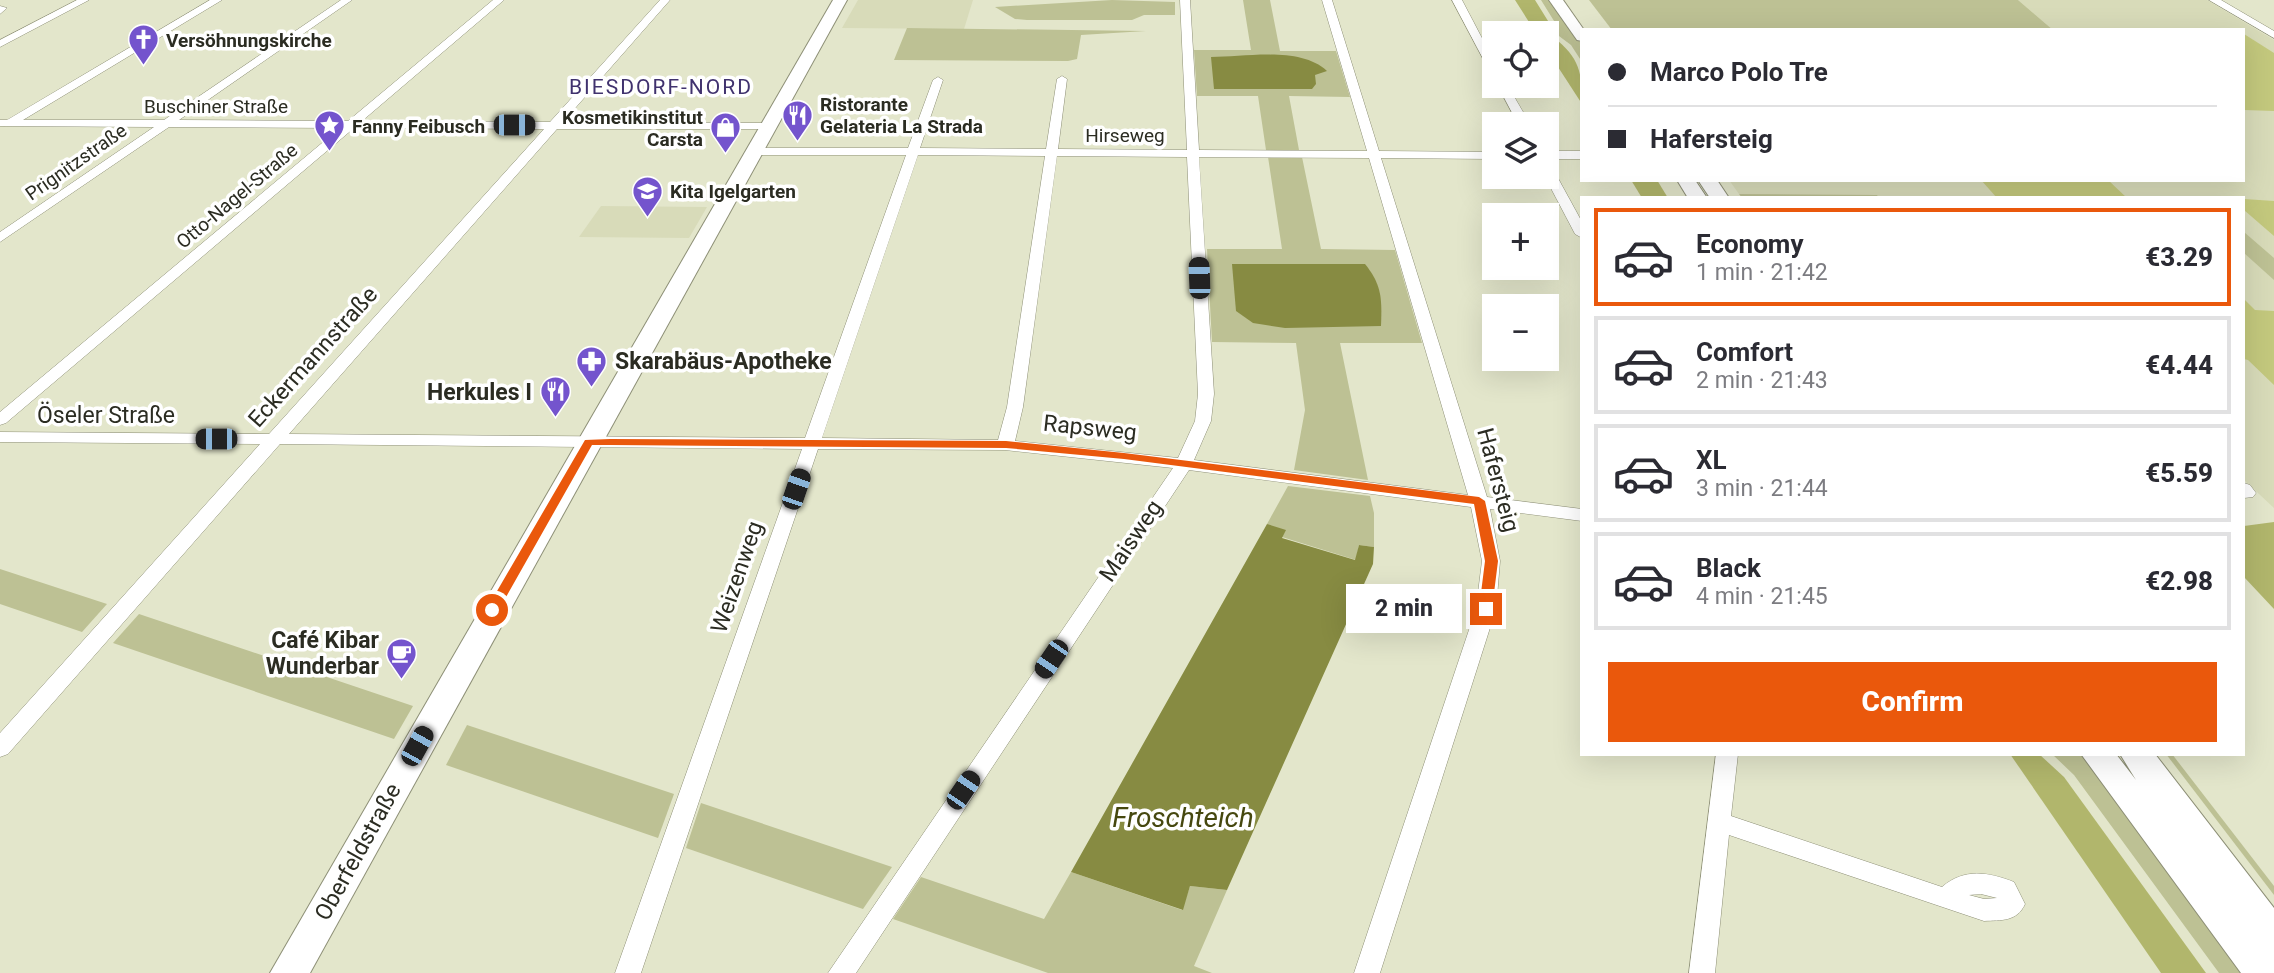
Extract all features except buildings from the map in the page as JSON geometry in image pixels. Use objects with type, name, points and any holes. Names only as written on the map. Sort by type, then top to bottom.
[{"type":"main road","points":[[2138,756],[2274,938]]},
{"type":"street","points":[[0,44],[84,0]]},
{"type":"street","points":[[3,124],[217,0]]},
{"type":"street","name":"Prignitzstraße","points":[[0,238],[347,0]]},
{"type":"street","name":"Otto-Nagel-Straße","points":[[0,420],[499,0]]},
{"type":"street","name":"Eckermannstraße","points":[[0,748],[665,0]]},
{"type":"street","name":"Oberfeldstraße","points":[[289,973],[840,0]]},
{"type":"street","name":"Maisweg","points":[[841,973],[1184,464],[1198,434],[1205,407],[1185,0]]},
{"type":"street","name":"Hafersteig","points":[[1327,0],[1479,501],[1492,561],[1487,603],[1367,973]]},
{"type":"street","points":[[1457,0],[1482,47]]},
{"type":"street","points":[[1556,0],[1580,34]]},
{"type":"street","points":[[1572,0],[1593,28]]},
{"type":"street","points":[[2214,0],[2274,35]]},
{"type":"street","points":[[1006,445],[1015,407],[1062,79]]},
{"type":"street","name":"Weizenweg","points":[[628,973],[938,80]]},
{"type":"street","name":"Buschiner Straße","points":[[3,124],[552,125],[762,139]]},
{"type":"street","name":"Hirseweg","points":[[762,139],[912,152],[1482,155]]},
{"type":"street","points":[[1559,155],[1580,155]]},
{"type":"street","points":[[1558,189],[1580,230]]},
{"type":"street","name":"Öseler Straße","points":[[0,438],[589,442]]},
{"type":"street","name":"Rapsweg","points":[[589,442],[1006,445],[1184,464],[1580,515]]},
{"type":"street","points":[[1702,973],[1727,756]]},
{"type":"street","points":[[2099,756],[2264,973]]},
{"type":"street","points":[[1718,821],[1946,899]]},
{"type":"shaded area","points":[[858,0],[973,0],[964,29],[842,28]]},
{"type":"shaded area","points":[[1112,0],[1175,2],[1175,15],[1144,15],[1132,20],[1027,20],[1015,19],[995,7]]},
{"type":"shaded area","points":[[1243,0],[1270,0],[1280,51],[1336,51],[1350,97],[1289,96],[1299,150],[1266,150],[1258,96],[1197,96],[1194,50],[1251,50]]},
{"type":"shaded area","points":[[1515,0],[1535,0],[1548,21],[1528,21]]},
{"type":"shaded area","points":[[1541,0],[1550,0],[1580,42],[1580,59],[1571,45],[1559,36],[1559,21],[1554,21]]},
{"type":"shaded area","points":[[1589,0],[2018,0],[2051,28],[1610,28]]},
{"type":"shaded area","points":[[2018,0],[2207,0],[2274,40],[2274,508],[2245,481],[2245,196],[1809,196],[1739,194],[1730,182],[2245,182],[2245,28],[2051,28]]},
{"type":"shaded area","points":[[907,28],[1146,31],[1081,35],[1077,59],[1068,61],[894,60]]},
{"type":"shaded area","points":[[1559,42],[1578,66],[1580,101],[1559,69]]},
{"type":"shaded area","points":[[1268,157],[1302,157],[1321,249],[1395,250],[1422,343],[1340,343],[1368,480],[1294,470],[1305,410],[1296,343],[1212,342],[1207,249],[1282,249]]},
{"type":"shaded area","points":[[1632,182],[1658,182],[1667,196],[1641,196]]},
{"type":"shaded area","points":[[1739,194],[1878,196],[1740,196]]},
{"type":"shaded area","name":"Kita Igelgarten","points":[[601,206],[707,207],[689,238],[579,237]]},
{"type":"shaded area","points":[[2245,233],[2274,258],[2274,280],[2245,254]]},
{"type":"shaded area","points":[[1288,486],[1370,496],[1374,513],[1374,547],[1359,545],[1356,560],[1282,537],[1267,524]]},
{"type":"shaded area","points":[[2274,522],[2274,609],[2245,578],[2245,526]]},
{"type":"shaded area","points":[[0,569],[107,604],[82,632],[0,604]]},
{"type":"shaded area","points":[[139,614],[413,706],[394,739],[113,643]]},
{"type":"shaded area","points":[[467,725],[674,794],[658,838],[446,765]]},
{"type":"shaded area","points":[[2011,756],[2041,756],[2064,777],[2206,973],[2161,973]]},
{"type":"shaded area","points":[[2054,756],[2087,756],[2250,973],[2219,973],[2074,775]]},
{"type":"shaded area","points":[[2168,756],[2174,756],[2274,886],[2274,895]]},
{"type":"shaded area","points":[[701,803],[892,867],[863,909],[686,848]]},
{"type":"shaded area","points":[[1071,872],[1182,910],[1190,886],[1227,890],[1194,966],[1212,973],[1048,973],[893,919],[921,877],[1044,919]]},
{"type":"water","points":[[1288,56],[1316,63],[1327,71],[1315,75],[1316,84],[1312,89],[1214,89],[1211,57]]},
{"type":"water","points":[[1232,264],[1365,264],[1380,293],[1381,326],[1285,328],[1253,323],[1236,311]]},
{"type":"water","name":"Froschteich","points":[[1267,524],[1286,530],[1282,538],[1355,560],[1359,545],[1374,547],[1373,564],[1227,890],[1190,886],[1183,910],[1071,872]]},
{"type":"place","name":"Versöhnungskirche","points":[[143,67]]},
{"type":"place","name":"Ristorante Gelateria La Strada","points":[[797,142]]},
{"type":"place","name":"Fanny Feibusch","points":[[329,153]]},
{"type":"place","name":"Kosmetikinstitut Carsta","points":[[726,155]]},
{"type":"place","name":"Kita Igelgarten","points":[[647,218]]},
{"type":"place","name":"Skarabäus-Apotheke","points":[[592,388]]},
{"type":"place","name":"Herkules I","points":[[555,419]]},
{"type":"place","name":"Café Kibar Wunderbar","points":[[402,680]]},
{"type":"district","name":"BIESDORF-NORD","points":[[661,87]]},
{"type":"route","points":[[492,610],[589,442],[1006,445],[1124,456],[1479,501],[1492,561],[1486,609]]}]
